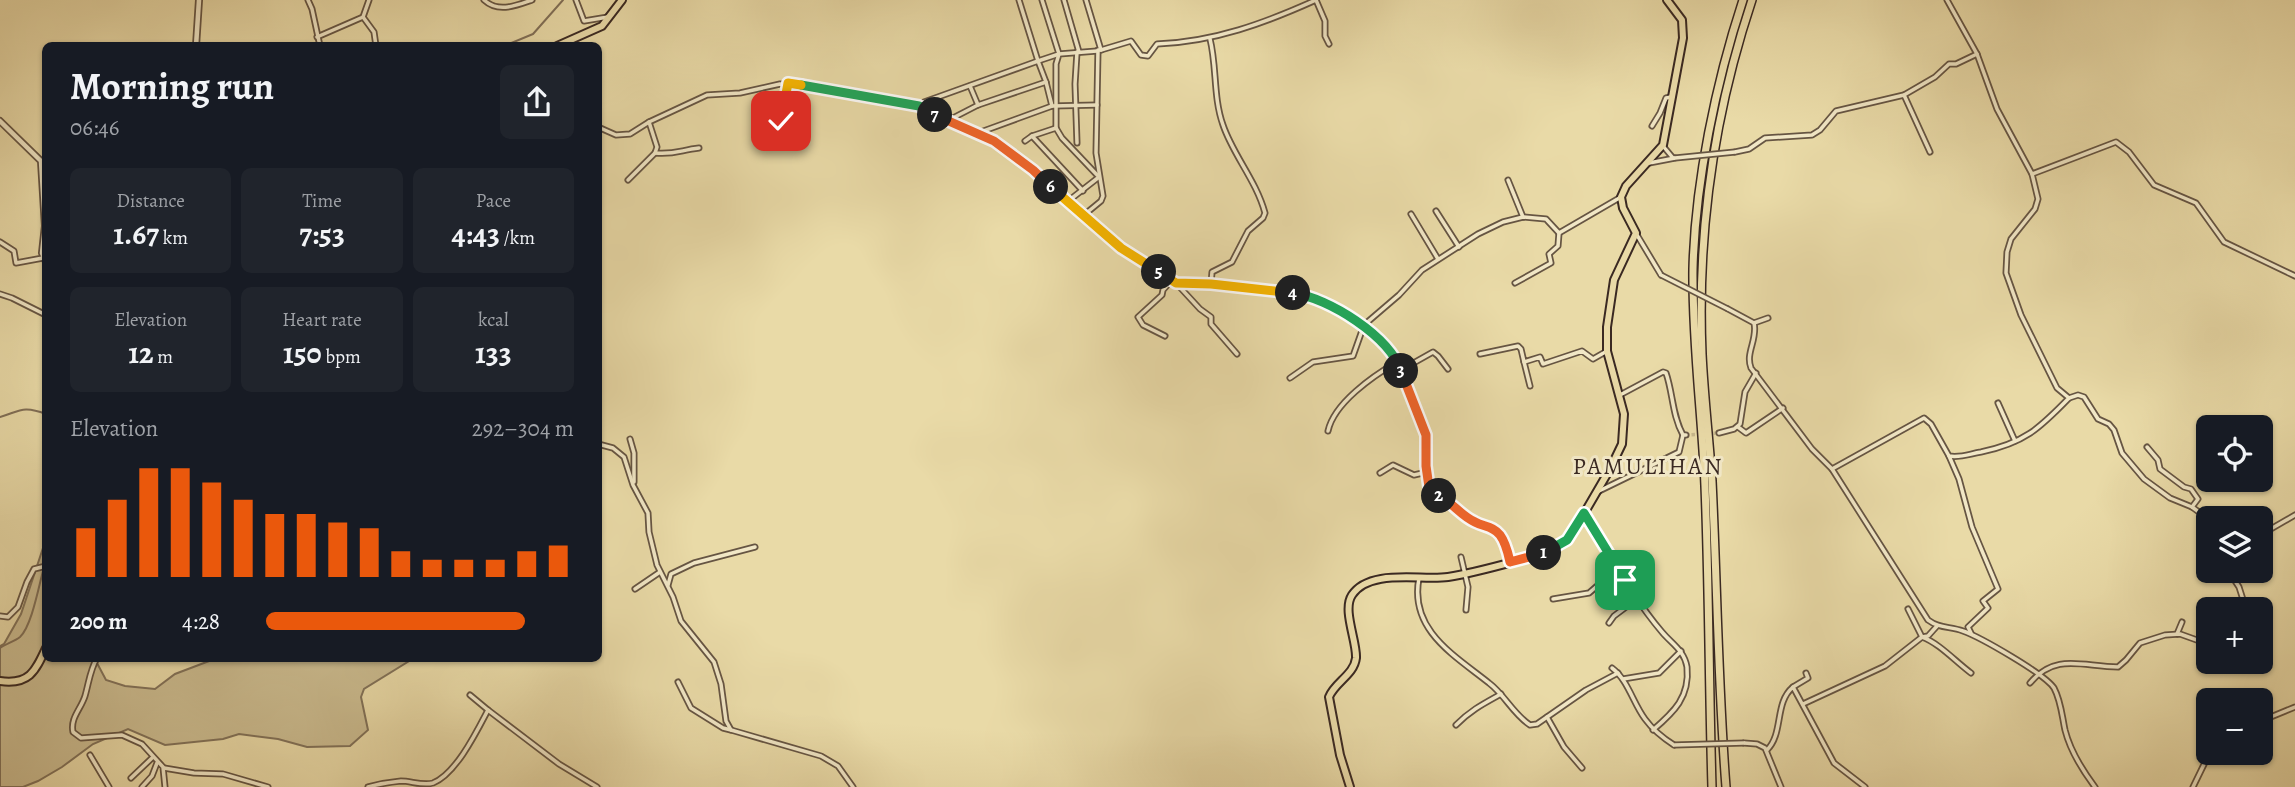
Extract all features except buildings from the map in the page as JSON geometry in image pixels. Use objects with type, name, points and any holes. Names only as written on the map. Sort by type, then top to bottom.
[{"type":"highway","points":[[1712,787],[1704,484],[1694,356],[1693,267],[1701,184],[1715,99],[1743,0]]},
{"type":"highway","points":[[1726,787],[1712,480],[1702,354],[1702,266],[1710,186],[1724,98],[1752,0]]},
{"type":"main road","points":[[566,42],[597,29],[611,16],[622,0]]},
{"type":"main road","points":[[1350,787],[1340,755],[1329,697],[1333,688],[1350,672],[1355,662],[1349,613],[1350,598],[1356,590],[1372,582],[1465,573],[1547,553],[1558,547],[1571,536],[1622,444],[1625,420],[1607,351],[1607,327],[1613,284],[1636,233],[1623,208],[1623,190],[1662,145],[1684,28],[1681,17],[1667,0]]},
{"type":"main road","points":[[0,681],[16,682],[30,675],[42,656]]},
{"type":"street","points":[[195,42],[199,0]]},
{"type":"street","points":[[308,0],[319,42]]},
{"type":"street","points":[[317,37],[363,17],[369,0]]},
{"type":"street","points":[[484,0],[501,9],[532,0]]},
{"type":"street","points":[[576,0],[584,21],[611,16]]},
{"type":"street","points":[[1019,0],[1055,106]]},
{"type":"street","points":[[1042,0],[1059,54],[1056,64],[1056,128],[1099,177]]},
{"type":"street","points":[[1064,0],[1078,52],[1077,143]]},
{"type":"street","points":[[1083,215],[1102,199],[1097,105],[1099,50],[1086,0]]},
{"type":"street","points":[[919,106],[1059,54],[1099,50],[1130,40],[1141,55],[1146,56],[1150,55],[1158,44],[1210,39],[1278,17],[1316,0],[1325,21],[1325,36],[1329,44]]},
{"type":"street","points":[[1947,0],[1977,54],[1997,109],[2032,174],[2038,199],[2035,209],[2011,239],[2006,273],[2021,315],[2057,388],[2069,398]]},
{"type":"street","points":[[363,17],[374,32],[375,42]]},
{"type":"street","points":[[1210,39],[1222,122],[1265,213],[1248,231],[1231,262],[1212,272],[1211,284]]},
{"type":"street","points":[[1647,163],[1735,152],[1749,149],[1765,138],[1812,135],[1841,109],[1904,95],[1936,77],[1949,64],[1956,64],[1977,54]]},
{"type":"street","points":[[946,121],[978,105],[1046,82]]},
{"type":"street","points":[[781,121],[788,83]]},
{"type":"street","points":[[602,129],[620,136],[630,134],[649,122],[707,95],[740,93],[788,83],[919,106],[946,121],[994,141],[1033,170],[1121,248],[1174,282],[1211,317],[1212,324],[1237,354]]},
{"type":"street","points":[[971,86],[978,105]]},
{"type":"street","points":[[1904,95],[1930,152]]},
{"type":"street","points":[[1651,125],[1666,98],[1671,97]]},
{"type":"street","points":[[976,134],[1055,106],[1097,105]]},
{"type":"street","points":[[0,121],[41,161],[42,177]]},
{"type":"street","points":[[628,180],[657,147],[649,122]]},
{"type":"street","points":[[1025,141],[1056,128]]},
{"type":"street","points":[[1032,136],[1083,191]]},
{"type":"street","points":[[2032,174],[2116,142],[2129,152],[2154,185],[2196,203],[2224,242],[2295,276]]},
{"type":"street","points":[[1662,145],[1674,158]]},
{"type":"street","points":[[654,153],[674,155],[699,148]]},
{"type":"street","points":[[1067,202],[1099,177]]},
{"type":"street","points":[[1508,180],[1522,217]]},
{"type":"street","points":[[1559,233],[1621,198]]},
{"type":"street","points":[[1436,211],[1459,247]]},
{"type":"street","points":[[1411,214],[1438,259]]},
{"type":"street","points":[[1290,378],[1313,362],[1353,356],[1364,325],[1399,295],[1422,270],[1478,234],[1503,222],[1522,217],[1546,219],[1559,233],[1558,246],[1549,254],[1551,263],[1515,283]]},
{"type":"street","points":[[1636,233],[1661,275],[1754,323],[1768,318]]},
{"type":"street","points":[[0,242],[14,250],[16,263],[42,260]]},
{"type":"street","points":[[1165,336],[1143,325],[1138,317],[1174,282],[1308,295],[1364,325],[1401,370],[1426,435],[1430,494],[1447,499],[1475,522],[1491,527],[1500,535],[1510,562]]},
{"type":"street","points":[[0,294],[42,314]]},
{"type":"street","points":[[1754,323],[1756,332],[1748,360],[1812,449],[1832,469],[1921,610],[1937,626],[1949,626],[1973,635],[2037,674],[2053,688],[2061,706],[2069,743],[2095,787]]},
{"type":"street","points":[[1480,355],[1518,346],[1530,386]]},
{"type":"street","points":[[1524,362],[1539,357],[1544,364],[1582,351],[1593,359],[1607,351]]},
{"type":"street","points":[[1401,370],[1433,352],[1448,369]]},
{"type":"street","points":[[1328,431],[1336,410],[1382,371],[1397,362]]},
{"type":"street","points":[[1597,492],[1679,452],[1684,435],[1672,407],[1672,389],[1665,373],[1654,376],[1620,395]]},
{"type":"street","points":[[1719,433],[1738,426],[1744,411],[1747,387],[1756,373]]},
{"type":"street","points":[[1949,456],[1967,456],[1999,448],[2031,435],[2069,398],[2082,396],[2098,419],[2109,424],[2114,430],[2126,459],[2144,479],[2170,498],[2196,510]]},
{"type":"street","points":[[1998,403],[2015,441]]},
{"type":"street","points":[[1738,426],[1746,433],[1783,408]]},
{"type":"street","points":[[1832,469],[1924,418],[1931,424],[1959,479],[1972,527],[1998,589],[1983,601],[1988,609],[1968,628],[1973,635]]},
{"type":"street","points":[[630,439],[634,453],[634,485]]},
{"type":"street","points":[[602,445],[613,448],[624,457],[648,513],[655,560],[681,621],[714,662],[721,684],[726,721],[731,730]]},
{"type":"street","points":[[2147,447],[2164,472],[2194,492],[2198,499],[2192,507]]},
{"type":"street","points":[[1380,473],[1393,465],[1411,474],[1427,472]]},
{"type":"street","points":[[1584,513],[1638,598],[1663,633],[1681,650],[1686,665],[1686,686],[1682,701],[1670,716],[1653,730]]},
{"type":"street","points":[[2273,528],[2295,514]]},
{"type":"street","points":[[667,587],[671,574],[678,570],[694,563],[755,547]]},
{"type":"street","points":[[1461,557],[1468,593],[1466,610]]},
{"type":"street","points":[[0,616],[8,617],[16,612],[34,569],[42,567]]},
{"type":"street","points":[[1553,599],[1589,593],[1618,568]]},
{"type":"street","points":[[635,589],[660,572]]},
{"type":"street","points":[[1419,576],[1416,595],[1427,628],[1443,647],[1501,694],[1516,715],[1528,724],[1536,724],[1586,690],[1618,673]]},
{"type":"street","points":[[1609,623],[1638,598]]},
{"type":"street","points":[[1908,609],[1922,637],[1934,642],[1971,673]]},
{"type":"street","points":[[2177,634],[2182,622]]},
{"type":"street","points":[[1802,704],[1885,666],[1922,637],[1928,636],[1937,626]]},
{"type":"street","points":[[2030,683],[2049,666],[2060,663],[2118,667],[2140,643],[2177,634],[2196,640]]},
{"type":"street","points":[[1623,679],[1659,673],[1681,650]]},
{"type":"street","points":[[95,662],[85,696],[73,721],[73,732],[81,738],[122,735],[142,744],[163,767],[194,773],[223,774],[268,787]]},
{"type":"street","points":[[1612,668],[1623,679],[1653,730],[1674,745],[1757,744],[1767,750],[1781,787]]},
{"type":"street","points":[[1767,750],[1776,737],[1783,699],[1793,687],[1808,678],[1806,673]]},
{"type":"street","points":[[678,682],[691,708],[723,728],[821,757],[838,766],[853,787]]},
{"type":"street","points":[[1793,687],[1834,763],[1865,787]]},
{"type":"street","points":[[1456,726],[1476,707],[1501,694]]},
{"type":"street","points":[[470,695],[559,764],[597,787]]},
{"type":"street","points":[[2273,716],[2295,707]]},
{"type":"street","points":[[369,787],[434,782],[450,769],[470,744],[488,710]]},
{"type":"street","points":[[1547,717],[1564,747],[1582,768]]},
{"type":"street","points":[[90,755],[109,787]]},
{"type":"street","points":[[131,778],[152,758]]},
{"type":"street","points":[[142,787],[152,776],[157,763]]},
{"type":"street","points":[[2193,787],[2204,765]]},
{"type":"street","points":[[163,767],[164,787]]},
{"type":"shaded area","points":[[42,551],[42,662],[97,662],[106,680],[125,686],[155,689],[175,674],[206,662],[408,662],[364,689],[361,697],[368,730],[350,746],[307,747],[278,739],[239,734],[223,739],[165,745],[128,729],[93,744],[38,781],[23,787],[0,787],[0,646],[4,644],[21,614]]},
{"type":"waterway","points":[[514,42],[533,34],[563,0]]},
{"type":"waterway","points":[[0,417],[27,409],[42,412]]},
{"type":"waterway","points":[[0,648],[20,637],[25,631],[42,575]]},
{"type":"tunnel","points":[[1686,435],[1719,433]]},
{"type":"district","name":"PAMULIHAN","points":[[1648,466]]},
{"type":"route","points":[[781,121],[788,83],[919,106],[961,128],[994,141],[1033,170],[1121,248],[1176,283],[1211,284],[1308,295],[1332,306],[1364,325],[1399,365],[1426,435],[1426,466],[1432,496],[1438,495],[1447,499],[1475,522],[1491,527],[1500,535],[1510,562],[1547,553],[1558,547],[1571,536],[1584,513],[1625,580]]}]
